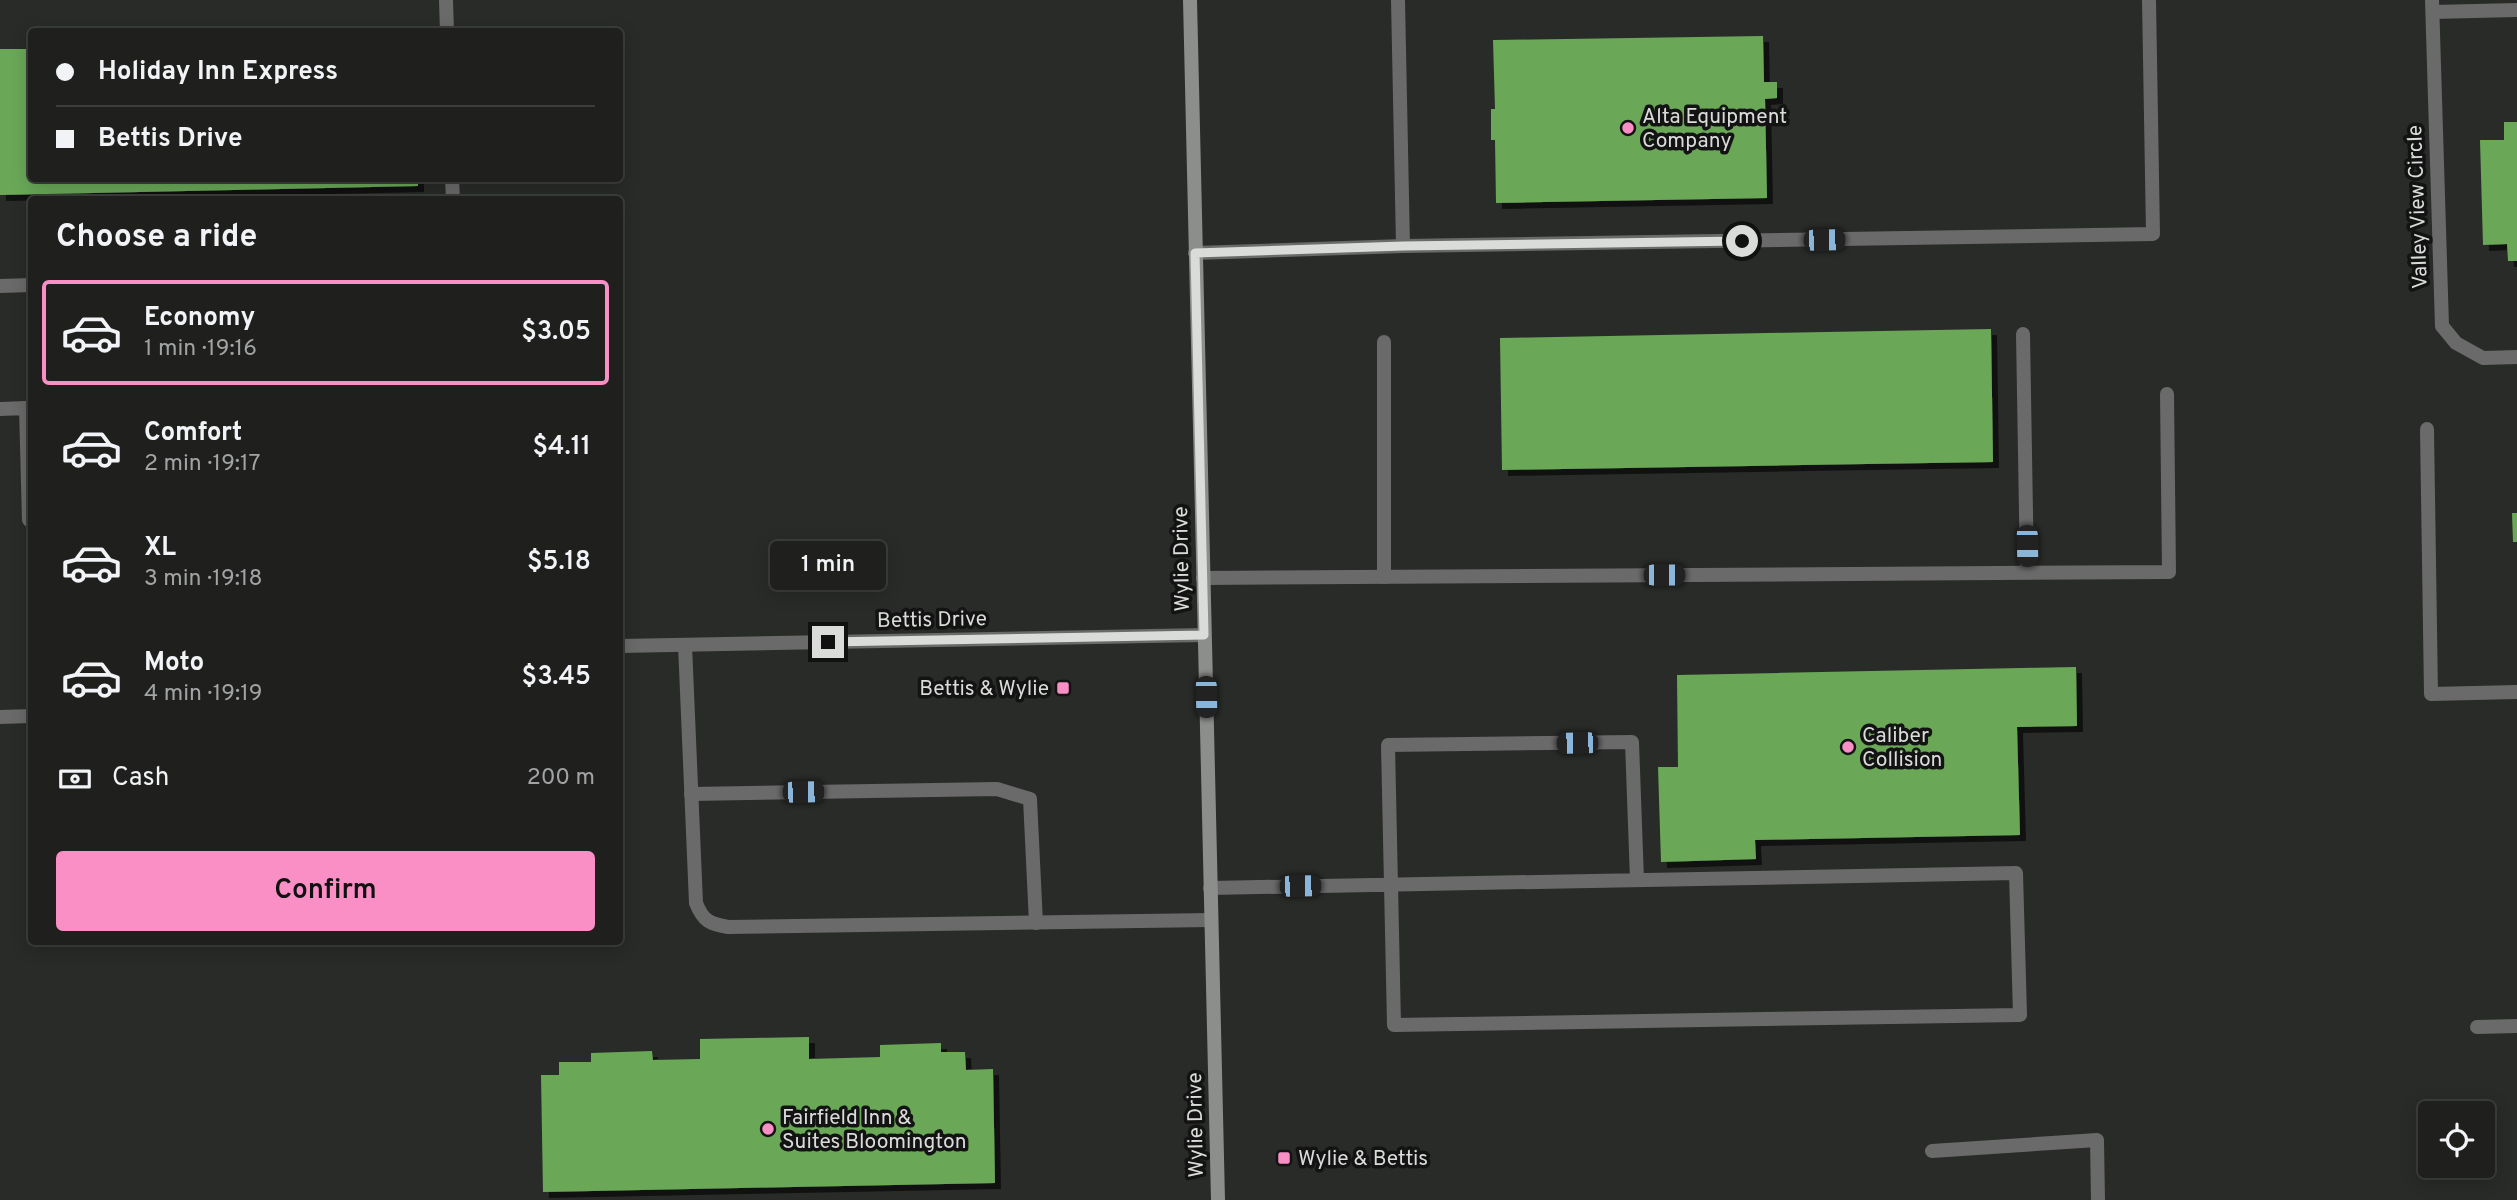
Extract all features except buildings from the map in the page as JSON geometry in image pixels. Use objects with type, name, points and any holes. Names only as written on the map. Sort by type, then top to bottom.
[{"type":"main road","name":"Wylie Drive","points":[[1190,0],[1218,1200]]},
{"type":"street","points":[[446,0],[447,28]]},
{"type":"street","points":[[1398,0],[1403,246]]},
{"type":"street","points":[[1195,253],[1403,246],[2153,234],[2149,0]]},
{"type":"street","points":[[2432,6],[2517,10]]},
{"type":"street","name":"Valley View Circle","points":[[2432,6],[2442,326],[2456,342],[2483,358],[2517,357]]},
{"type":"street","points":[[0,286],[28,285]]},
{"type":"street","points":[[2023,334],[2027,572]]},
{"type":"street","points":[[1384,342],[1384,577]]},
{"type":"street","points":[[1203,578],[2169,572],[2167,394]]},
{"type":"street","points":[[0,409],[28,408]]},
{"type":"street","points":[[2427,429],[2431,694],[2517,692]]},
{"type":"street","name":"Bettis Drive","points":[[623,646],[1204,635]]},
{"type":"street","points":[[685,645],[696,903],[701,916],[710,924],[728,927],[1211,920]]},
{"type":"street","points":[[0,717],[28,716]]},
{"type":"street","points":[[1210,888],[1391,885],[2016,873],[2020,1015],[1394,1025],[1391,885],[1388,746],[1632,742],[1637,880]]},
{"type":"street","points":[[691,794],[997,789],[1030,799],[1037,923]]},
{"type":"street","points":[[2477,1027],[2517,1026]]},
{"type":"street","points":[[1932,1151],[2097,1140],[2098,1200]]},
{"type":"place","name":"Alta Equipment Company","points":[[1628,128]]},
{"type":"place","name":"Bettis & Wylie","points":[[1063,688]]},
{"type":"place","name":"Caliber Collision","points":[[1848,747]]},
{"type":"place","name":"Fairfield Inn & Suites Bloomington","points":[[768,1129]]},
{"type":"place","name":"Wylie & Bettis","points":[[1284,1158]]},
{"type":"route","points":[[828,642],[1204,635],[1195,253],[1403,246],[1742,241]]}]
